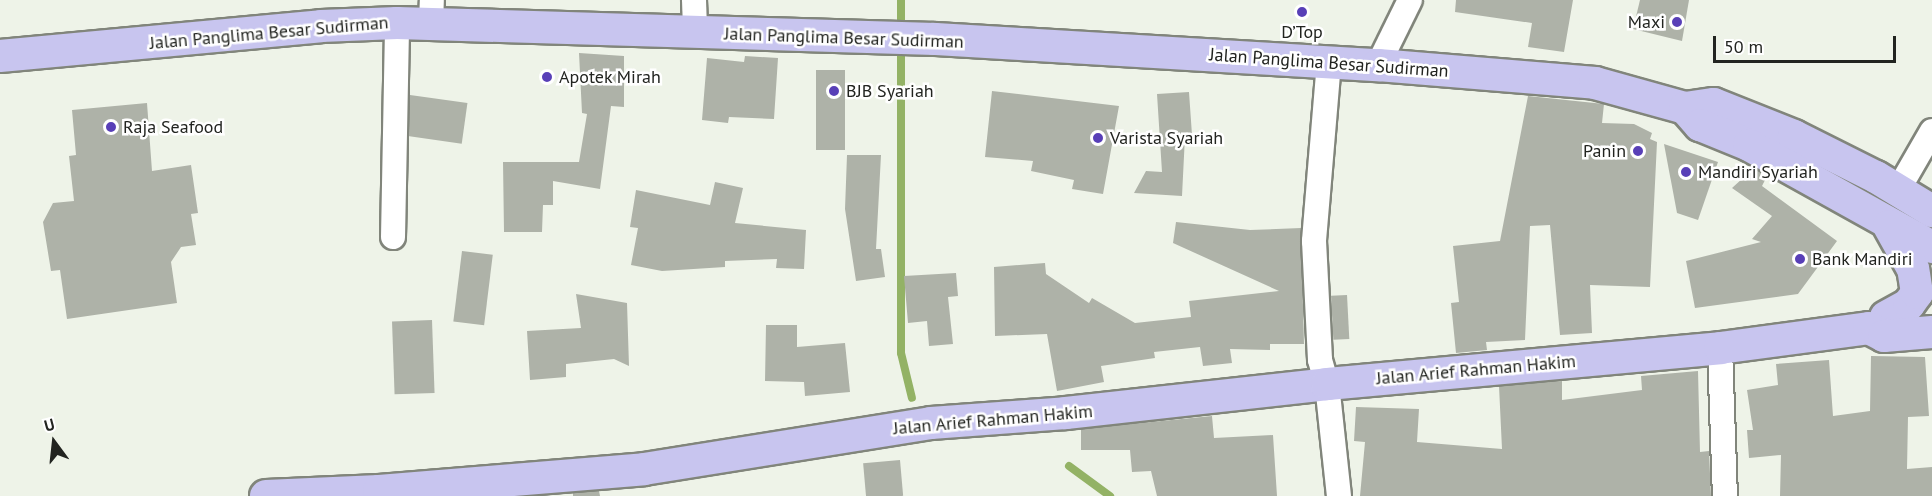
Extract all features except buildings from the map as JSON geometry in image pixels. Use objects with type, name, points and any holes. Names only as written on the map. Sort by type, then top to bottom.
[{"type":"main road","name":"Jalan Panglima Besar Sudirman","points":[[0,56],[321,26],[397,22],[431,12],[695,34],[935,39],[1378,65],[1595,83],[1685,108],[1714,104],[1794,136],[1921,206]]},
{"type":"main road","name":"Jalan Panglima Besar Sudirman","points":[[1685,108],[1700,124],[1749,146],[1889,226],[1932,247]]},
{"type":"main road","points":[[1877,323],[1909,304],[1917,293],[1913,269],[1889,226]]},
{"type":"main road","name":"Jalan Arief Rahman Hakim","points":[[267,496],[413,492],[644,469],[931,423],[1066,413],[1327,384],[1720,348],[1877,323],[1932,327]]},
{"type":"street","points":[[694,0],[695,34]]},
{"type":"street","points":[[1378,65],[1410,0]]},
{"type":"street","points":[[393,237],[397,22]]},
{"type":"street","points":[[1329,62],[1314,241],[1320,360],[1327,384],[1339,496]]},
{"type":"street","points":[[1921,206],[1932,131]]},
{"type":"street","points":[[1720,348],[1725,496]]},
{"type":"waterway","points":[[901,0],[901,31]]},
{"type":"waterway","points":[[901,43],[901,353],[912,398]]},
{"type":"waterway","points":[[1069,466],[1110,496]]},
{"type":"place","name":"D’Top","points":[[1302,12]]},
{"type":"place","name":"Maxi","points":[[1677,22]]},
{"type":"place","name":"Apotek Mirah","points":[[547,77]]},
{"type":"place","name":"BJB Syariah","points":[[834,91]]},
{"type":"place","name":"Raja Seafood","points":[[111,127]]},
{"type":"place","name":"Varista Syariah","points":[[1098,138]]},
{"type":"place","name":"Panin","points":[[1638,151]]},
{"type":"place","name":"Mandiri Syariah","points":[[1686,172]]},
{"type":"place","name":"Bank Mandiri","points":[[1800,259]]}]
